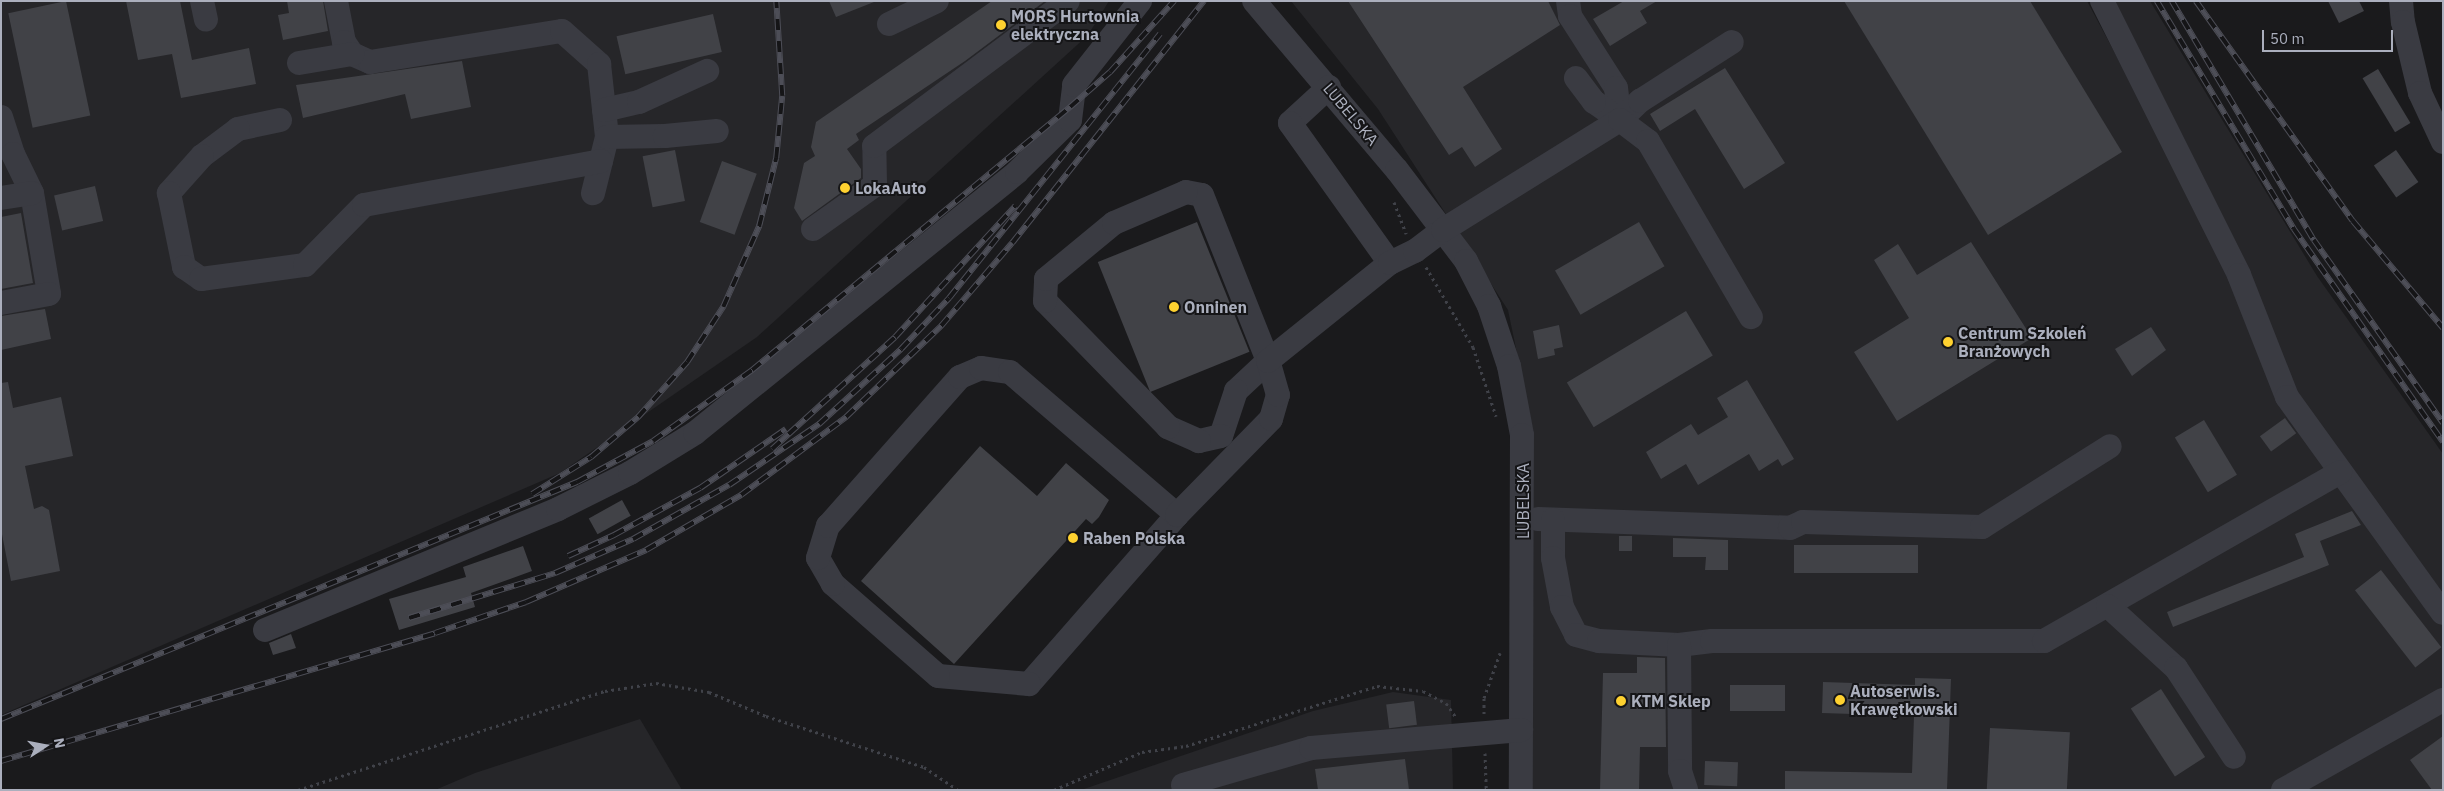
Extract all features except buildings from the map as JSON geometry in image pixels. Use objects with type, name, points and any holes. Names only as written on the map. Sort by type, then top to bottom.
[{"type":"street","points":[[336,1],[344,42],[352,54],[370,62],[562,31],[599,64],[606,137],[593,193]]},
{"type":"street","points":[[889,24],[937,1]]},
{"type":"street","points":[[813,229],[875,184],[874,146],[1068,1]]},
{"type":"street","points":[[265,630],[558,509],[630,473],[695,433],[1017,172],[1070,120],[1074,84],[1140,1]]},
{"type":"street","name":"LUBELSKA","points":[[1254,1],[1329,87],[1443,230],[1476,276],[1508,366],[1522,435],[1524,518],[1521,790]]},
{"type":"street","points":[[1568,1],[1570,16],[1616,88],[1620,120]]},
{"type":"street","points":[[2102,1],[2239,275],[2287,397],[2443,613]]},
{"type":"street","points":[[2401,1],[2403,22],[2420,93],[2443,142]]},
{"type":"street","points":[[1177,515],[1010,372],[981,368],[960,376],[828,526],[818,558],[833,584],[938,676],[1029,684],[1177,515],[1271,419],[1278,395],[1268,360],[1202,195],[1186,192],[1114,223],[1046,279],[1045,301],[1168,427],[1199,441],[1221,436],[1236,392],[1268,360],[1390,263],[1415,251],[1443,230],[1620,120],[1640,101],[1732,42]]},
{"type":"street","points":[[299,63],[352,54]]},
{"type":"street","points":[[604,110],[639,102],[707,71]]},
{"type":"street","points":[[1576,78],[1594,102],[1648,140],[1751,317]]},
{"type":"street","points":[[1329,87],[1290,123],[1390,263]]},
{"type":"street","points":[[1,117],[13,154],[32,193],[49,294],[1,303]]},
{"type":"street","points":[[280,120],[238,129],[202,156],[169,193],[184,267],[201,280],[305,266],[364,205],[601,161]]},
{"type":"street","points":[[606,137],[665,136],[717,131]]},
{"type":"street","points":[[1,198],[32,193]]},
{"type":"street","points":[[1524,518],[1790,528],[1803,522],[1982,527],[2110,446]]},
{"type":"street","points":[[1553,520],[1553,558],[1562,607],[1576,634],[1599,642],[1679,645],[1712,641],[2044,641],[2340,472]]},
{"type":"street","points":[[2108,606],[2176,668],[2234,757]]},
{"type":"street","points":[[1679,645],[1680,771],[1686,790]]},
{"type":"street","points":[[2283,790],[2443,700]]},
{"type":"street","points":[[1184,785],[1312,748],[1521,730]]},
{"type":"path","points":[[1394,200],[1415,251],[1473,347],[1497,418]]},
{"type":"path","points":[[1486,790],[1477,734],[1484,698],[1502,646]]},
{"type":"path","points":[[298,790],[605,691],[656,683],[709,692],[766,716],[916,764],[958,790]]},
{"type":"path","points":[[1054,790],[1142,752],[1186,746],[1377,686],[1423,691],[1446,703],[1477,734]]},
{"type":"shaded area","points":[[1,1],[1109,1],[1088,35],[757,337],[560,473],[1,715]]},
{"type":"shaded area","points":[[1291,1],[2087,1],[2206,223],[2252,328],[2443,602],[2443,790],[1532,790],[1534,435],[1508,310],[1378,109]]},
{"type":"shaded area","points":[[2106,1],[2150,1],[2317,276],[2443,454],[2443,593],[2298,396]]},
{"type":"shaded area","points":[[1393,692],[1451,700],[1453,790],[1081,790],[1313,711]]},
{"type":"shaded area","points":[[640,719],[682,790],[435,790],[475,773]]},
{"type":"railway","points":[[532,494],[591,457],[638,417],[687,362],[723,307],[759,226],[776,158],[782,96],[776,1]]},
{"type":"railway","points":[[1,719],[577,482],[653,441],[752,370],[1070,107],[1110,72],[1174,1]]},
{"type":"railway","points":[[1,761],[435,633],[526,602],[646,550],[741,495],[846,417],[941,326],[1012,243],[1204,1]]},
{"type":"railway","points":[[2157,1],[2294,229],[2443,442]]},
{"type":"railway","points":[[2172,1],[2314,240],[2443,423]]},
{"type":"railway","points":[[2196,1],[2353,221],[2443,328]]},
{"type":"railway","points":[[409,618],[555,573],[633,539],[729,485],[819,424],[901,349],[949,298],[1160,34]]},
{"type":"railway","points":[[772,449],[895,337],[1015,206]]},
{"type":"railway","points":[[568,556],[614,535],[700,488],[786,429]]},
{"type":"place","name":"MORS Hurtownia elektryczna","points":[[1001,25]]},
{"type":"place","name":"LokaAuto","points":[[845,188]]},
{"type":"place","name":"Onninen","points":[[1174,307]]},
{"type":"place","name":"Centrum Szkoleń Branżowych","points":[[1948,342]]},
{"type":"place","name":"Raben Polska","points":[[1073,538]]},
{"type":"place","name":"Autoserwis. Krawętkowski","points":[[1840,700]]},
{"type":"place","name":"KTM Sklep","points":[[1621,701]]}]
